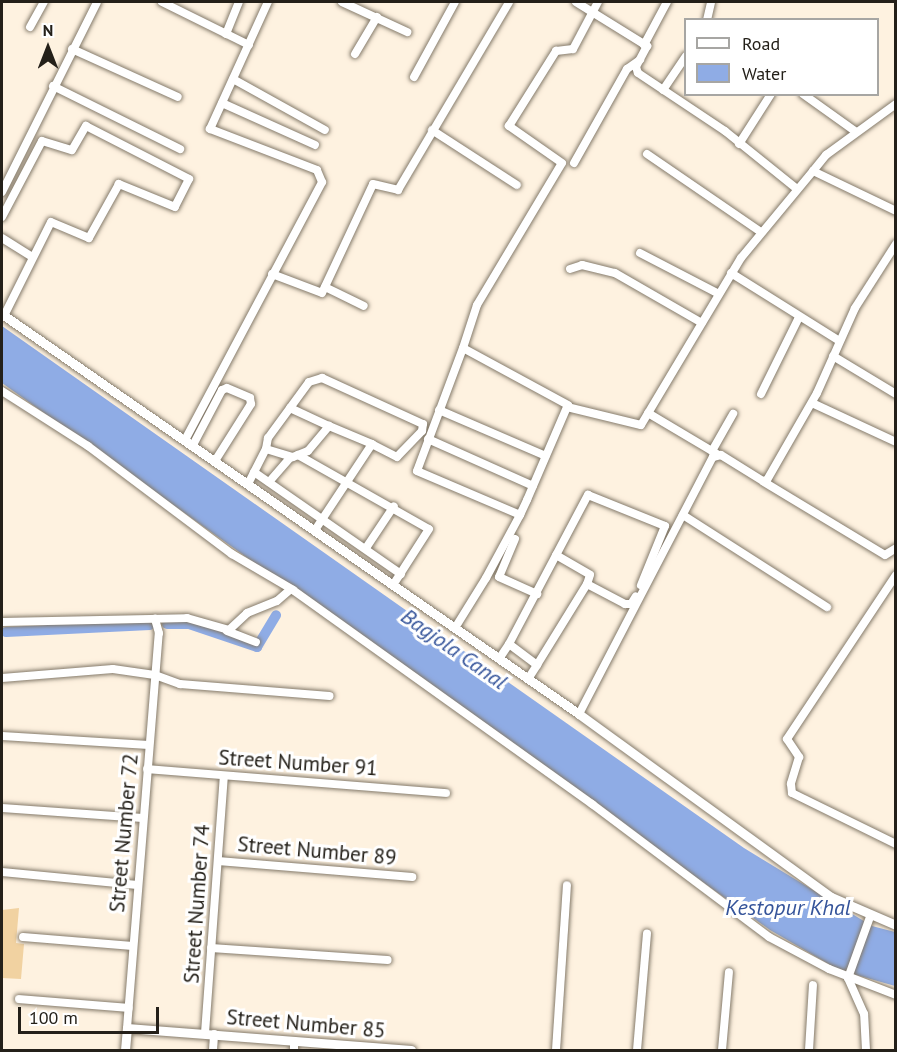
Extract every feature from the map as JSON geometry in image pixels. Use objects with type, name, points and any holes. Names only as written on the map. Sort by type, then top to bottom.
[{"type":"street","points":[[30,27],[44,2]]},
{"type":"street","points":[[2,192],[97,2]]},
{"type":"street","points":[[164,2],[249,45]]},
{"type":"street","points":[[226,34],[239,2]]},
{"type":"street","points":[[189,442],[322,177],[317,170],[211,130],[268,2]]},
{"type":"street","points":[[342,2],[407,32]]},
{"type":"street","points":[[414,76],[455,2]]},
{"type":"street","points":[[272,274],[318,294],[325,287],[373,184],[397,191],[509,2]]},
{"type":"street","points":[[574,162],[627,69],[639,60],[647,48],[576,2]]},
{"type":"street","points":[[520,515],[417,471],[477,305],[562,163],[510,124],[556,51],[573,49],[598,2]]},
{"type":"street","points":[[644,45],[667,2]]},
{"type":"street","points":[[707,18],[711,2]]},
{"type":"street","points":[[355,54],[376,17]]},
{"type":"street","points":[[72,49],[178,97]]},
{"type":"street","points":[[663,90],[684,59]]},
{"type":"street","points":[[639,60],[638,73],[740,144],[796,188]]},
{"type":"street","points":[[233,79],[325,130]]},
{"type":"street","points":[[53,86],[180,149]]},
{"type":"street","points":[[740,144],[770,96]]},
{"type":"street","points":[[806,96],[856,132]]},
{"type":"street","points":[[222,103],[315,145]]},
{"type":"street","points":[[567,407],[639,425],[730,273],[796,188],[826,155],[896,104]]},
{"type":"street","points":[[2,217],[42,141],[72,150],[86,126],[189,179],[175,207],[118,184],[91,237],[52,221],[3,315],[579,714],[815,886],[870,917],[896,925]]},
{"type":"street","points":[[432,130],[517,185]]},
{"type":"street","points":[[647,154],[761,232]]},
{"type":"street","points":[[813,171],[896,211]]},
{"type":"street","points":[[2,238],[32,257]]},
{"type":"street","points":[[764,482],[812,403],[838,340],[896,244]]},
{"type":"street","points":[[639,253],[719,294]]},
{"type":"street","points":[[570,269],[582,266],[615,273],[702,322]]},
{"type":"street","points":[[730,273],[838,340]]},
{"type":"street","points":[[325,287],[364,306]]},
{"type":"street","points":[[761,394],[800,317]]},
{"type":"street","points":[[455,628],[520,515],[567,407],[566,402],[463,348]]},
{"type":"street","points":[[832,356],[895,393]]},
{"type":"street","points":[[248,484],[266,449],[268,438],[309,382],[322,378],[423,424],[422,431],[397,457],[290,408]]},
{"type":"street","points":[[189,442],[222,390],[227,387],[250,398],[251,404],[215,461]]},
{"type":"street","points":[[2,391],[88,446],[232,554],[291,589],[592,804],[769,937],[849,976],[896,995]]},
{"type":"street","points":[[812,403],[896,442]]},
{"type":"street","points":[[439,410],[546,456]]},
{"type":"street","points":[[648,413],[885,555],[896,548]]},
{"type":"street","points":[[579,714],[733,414]]},
{"type":"street","points":[[269,482],[329,426]]},
{"type":"street","points":[[428,439],[533,486]]},
{"type":"street","points":[[315,530],[350,481],[372,444]]},
{"type":"street","points":[[266,449],[294,457],[350,481],[429,529],[393,585]]},
{"type":"street","points":[[254,472],[324,518],[401,574]]},
{"type":"street","points":[[499,659],[537,594],[588,495],[665,526],[661,544],[631,604],[587,584]]},
{"type":"street","points":[[366,548],[394,506]]},
{"type":"street","points":[[683,515],[827,607]]},
{"type":"street","points":[[515,539],[499,577],[537,594]]},
{"type":"street","points":[[528,679],[587,584],[590,575],[556,555]]},
{"type":"street","points":[[896,575],[787,740],[800,757],[791,784],[792,793],[896,844]]},
{"type":"street","points":[[226,630],[291,589]]},
{"type":"street","name":"Street Number 72","points":[[125,1050],[159,633],[155,619]]},
{"type":"street","points":[[2,622],[192,619],[256,642]]},
{"type":"street","points":[[508,644],[537,665]]},
{"type":"street","points":[[2,678],[113,669],[155,675],[180,684],[330,696]]},
{"type":"street","points":[[2,736],[149,745]]},
{"type":"street","name":"Street Number 91","points":[[147,769],[224,777],[446,793]]},
{"type":"street","name":"Street Number 74","points":[[213,1050],[210,1034],[212,948],[224,777]]},
{"type":"street","points":[[2,808],[143,818]]},
{"type":"street","name":"Street Number 89","points":[[218,861],[412,877]]},
{"type":"street","points":[[2,872],[137,885]]},
{"type":"street","points":[[556,1050],[567,885]]},
{"type":"street","points":[[866,1050],[864,1014],[849,976],[870,917]]},
{"type":"street","points":[[637,1050],[647,933]]},
{"type":"street","points":[[23,937],[133,946]]},
{"type":"street","points":[[212,948],[388,960]]},
{"type":"street","points":[[722,1050],[729,972]]},
{"type":"street","points":[[809,1050],[813,986]]},
{"type":"street","points":[[19,999],[129,1008]]},
{"type":"street","name":"Street Number 85","points":[[127,1028],[210,1034],[294,1046],[411,1050]]},
{"type":"shaded area","points":[[19,908],[16,943],[24,944],[21,979],[2,978],[2,910]]},
{"type":"water","name":"Kestopur Khal","points":[[2,326],[744,848],[872,926],[895,932],[895,986],[839,970],[770,930],[2,383]]},
{"type":"waterway","points":[[167,624],[189,624],[257,647],[276,615]]},
{"type":"waterway","points":[[6,632],[150,625]]},
{"type":"water label","name":"Bagjola Canal","points":[[454,649]]}]
